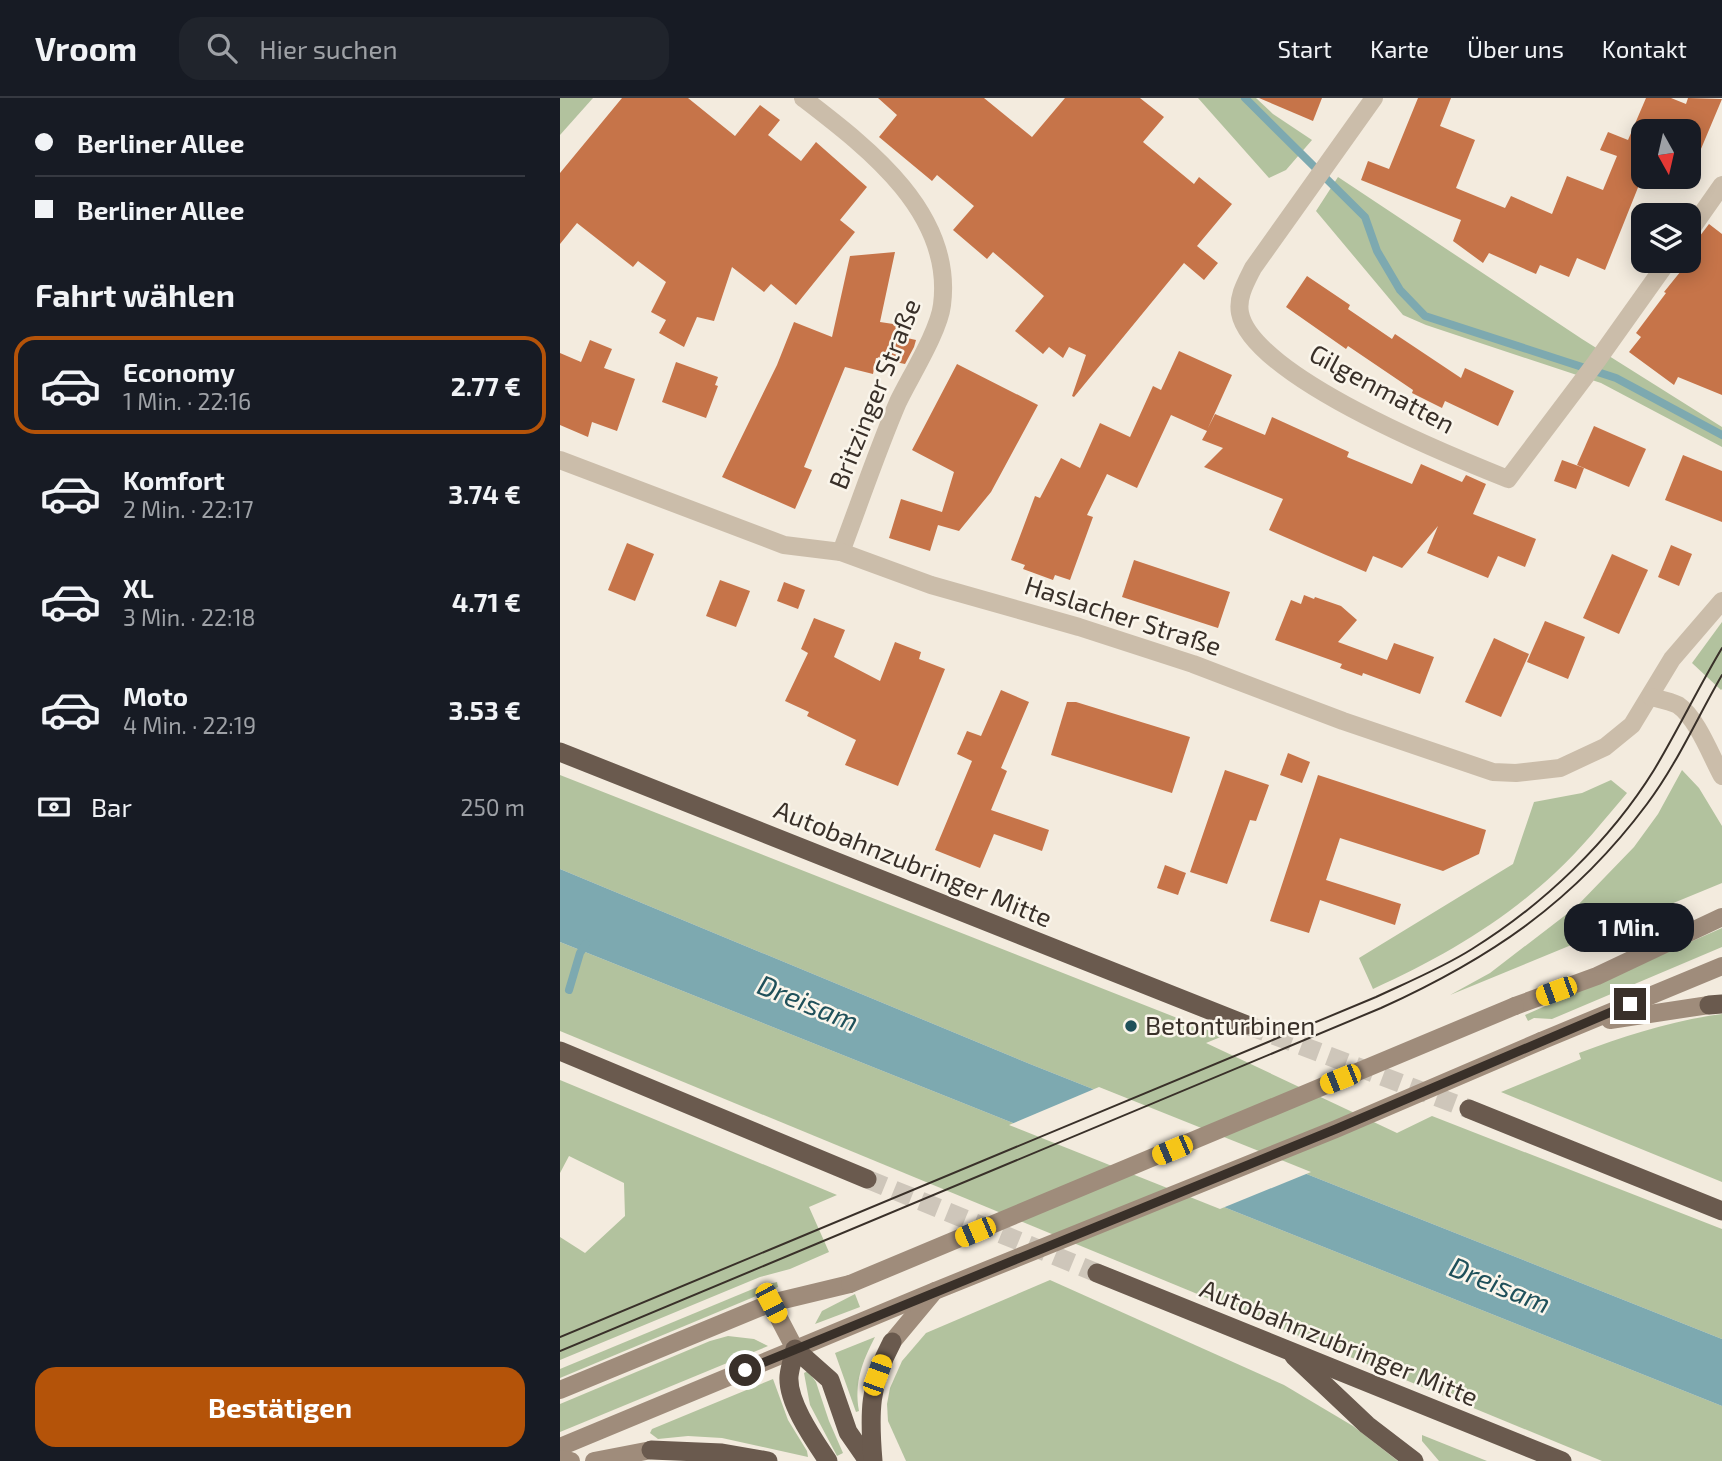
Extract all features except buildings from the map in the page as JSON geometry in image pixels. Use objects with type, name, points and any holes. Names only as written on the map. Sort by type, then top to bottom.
[{"type":"highway","name":"Autobahnzubringer Mitte","points":[[560,752],[1247,1025]]},
{"type":"highway","points":[[560,1051],[867,1179]]},
{"type":"highway","points":[[1469,1109],[1722,1211]]},
{"type":"highway","name":"Autobahnzubringer Mitte","points":[[1097,1273],[1562,1461]]},
{"type":"highway","points":[[870,1461],[871,1399],[877,1375],[892,1342]]},
{"type":"highway","points":[[795,1349],[830,1380],[848,1432],[870,1461]]},
{"type":"highway","points":[[795,1349],[789,1379],[794,1399],[806,1427],[828,1461]]},
{"type":"highway","points":[[1285,1349],[1367,1425],[1414,1461]]},
{"type":"highway","points":[[651,1450],[722,1453],[768,1461]]},
{"type":"main road","points":[[560,1390],[771,1303],[850,1284],[1515,1006],[1597,976],[1722,918]]},
{"type":"main road","points":[[560,1447],[935,1291],[1336,1129],[1722,966]]},
{"type":"main road","points":[[1577,1026],[1715,1004]]},
{"type":"main road","points":[[892,1342],[935,1291]]},
{"type":"main road","points":[[771,1303],[795,1349]]},
{"type":"main road","points":[[594,1461],[651,1450]]},
{"type":"main road","points":[[560,1459],[570,1461]]},
{"type":"street","name":"Britzinger Straße","points":[[803,98],[888,171],[913,201],[933,233],[942,274],[942,307],[898,402],[841,552]]},
{"type":"street","name":"Gilgenmatten","points":[[1374,98],[1253,268],[1239,299],[1240,315],[1250,337],[1269,356],[1349,407],[1433,449],[1508,479],[1659,273]]},
{"type":"street","points":[[1701,215],[1722,185]]},
{"type":"street","name":"Haslacher Straße","points":[[560,460],[784,545],[841,552],[930,585],[1079,627],[1193,664],[1343,721],[1493,772],[1560,768],[1605,747],[1632,725],[1672,659],[1722,601]]},
{"type":"street","points":[[1651,697],[1676,704],[1686,713],[1695,724],[1722,776]]},
{"type":"green space","points":[[560,98],[593,98],[560,135]]},
{"type":"green space","points":[[1198,98],[1256,98],[1273,114],[1312,140],[1286,170],[1269,178]]},
{"type":"green space","points":[[1338,177],[1582,339],[1722,427],[1722,447],[1601,383],[1403,315],[1316,211]]},
{"type":"green space","points":[[1722,622],[1722,689],[1721,690],[1692,663]]},
{"type":"green space","points":[[1682,770],[1699,788],[1722,826],[1722,883],[1450,995],[1490,973],[1576,907],[1634,847],[1658,814]]},
{"type":"green space","points":[[560,775],[1223,1036],[1206,1043],[1397,1133],[1432,1116],[1722,1229],[1722,1339],[1030,1064],[560,869]]},
{"type":"green space","points":[[1611,780],[1627,793],[1555,873],[1491,924],[1422,965],[1373,989],[1359,958],[1513,864],[1534,802],[1582,793]]},
{"type":"green space","points":[[1722,928],[1722,947],[1552,1019],[1534,1018],[1528,1021],[1525,1015]]},
{"type":"green space","points":[[560,942],[1722,1406],[1722,1461],[1602,1461],[560,1031]]},
{"type":"green space","points":[[1722,1014],[1722,1182],[1501,1092],[1581,1059],[1579,1053],[1597,1046],[1667,1025]]},
{"type":"green space","points":[[560,1080],[837,1195],[809,1207],[829,1252],[790,1269],[760,1277],[560,1360],[560,1237],[585,1253],[625,1216],[624,1183],[569,1156],[560,1173]]},
{"type":"green space","points":[[1050,1280],[1284,1385],[1353,1426],[1398,1461],[906,1461],[888,1421],[887,1404],[890,1388],[902,1361],[926,1333]]},
{"type":"green space","points":[[777,1282],[778,1287],[560,1378],[560,1369],[760,1286]]},
{"type":"green space","points":[[855,1294],[860,1307],[815,1324],[822,1311]]},
{"type":"green space","points":[[728,1336],[754,1339],[768,1346],[560,1432],[560,1404],[710,1341]]},
{"type":"green space","points":[[875,1337],[860,1373],[859,1411],[856,1412],[835,1353]]},
{"type":"green space","points":[[808,1371],[816,1382],[843,1453],[837,1456],[810,1405],[804,1373]]},
{"type":"green space","points":[[773,1379],[788,1420],[808,1457],[722,1438],[688,1436],[658,1439],[650,1433],[652,1429]]},
{"type":"green space","points":[[1422,1435],[1487,1461],[1439,1461],[1422,1441]]},
{"type":"water","name":"Dreisam","points":[[560,869],[1030,1064],[1722,1339],[1722,1406],[560,942]]},
{"type":"pier","points":[[1099,1087],[1311,1172],[1220,1209],[1009,1125]]},
{"type":"waterway","points":[[1245,98],[1365,217],[1377,251],[1400,290],[1425,316],[1616,378],[1722,435]]},
{"type":"waterway","points":[[569,990],[580,953],[586,944]]},
{"type":"tunnel","points":[[1247,1025],[1469,1109]]},
{"type":"tunnel","points":[[867,1179],[1097,1273]]},
{"type":"tram line","points":[[560,1337],[1376,997],[1461,956],[1498,932],[1549,892],[1617,822],[1654,770],[1722,648]]},
{"type":"tram line","points":[[560,1351],[1381,1008],[1459,969],[1528,924],[1590,870],[1619,839],[1668,773],[1722,675]]},
{"type":"place","name":"Betonturbinen","points":[[1131,1026]]},
{"type":"route","points":[[745,1370],[1336,1129],[1630,1004]]}]
